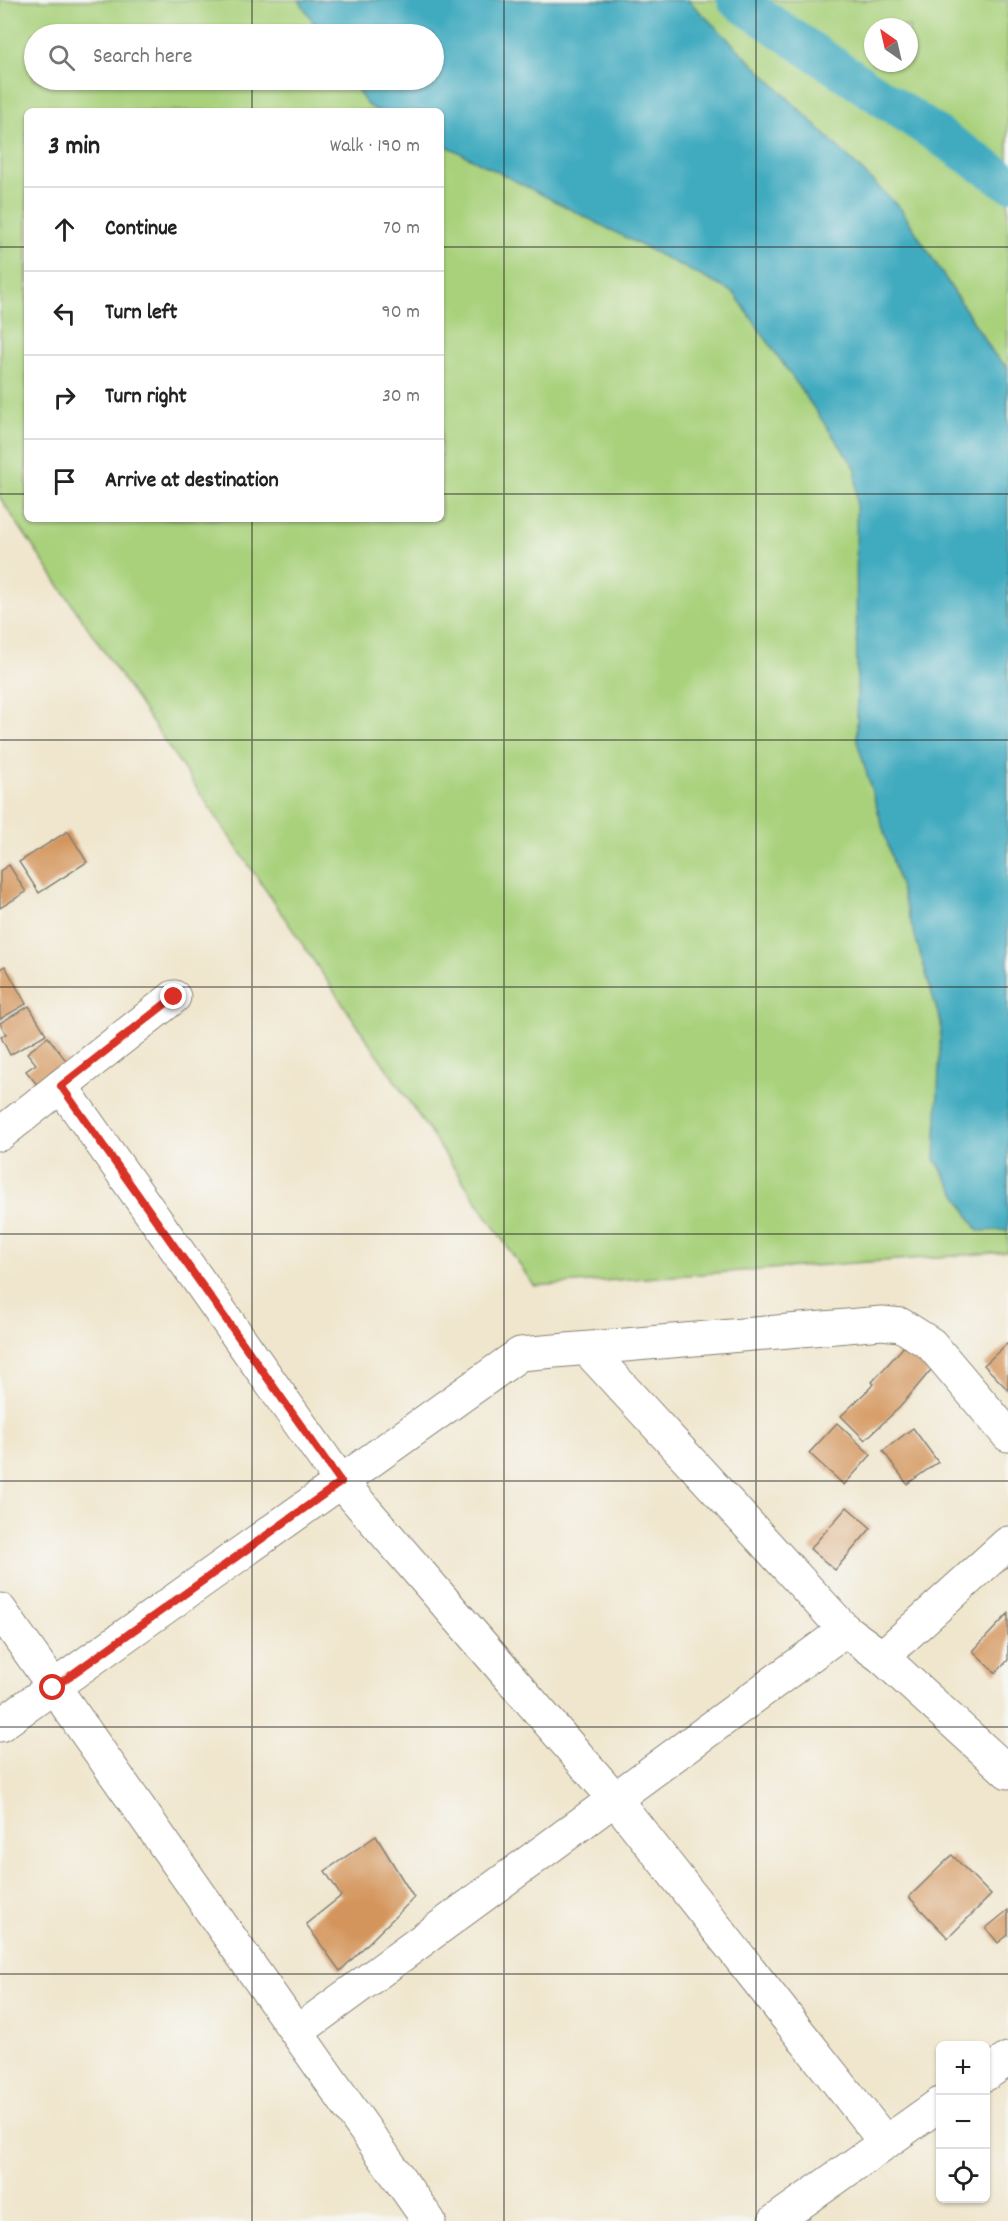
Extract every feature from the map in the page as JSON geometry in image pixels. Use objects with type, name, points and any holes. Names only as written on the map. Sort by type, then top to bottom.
[{"type":"street","points":[[0,1134],[174,997]]},
{"type":"street","points":[[61,1086],[341,1482],[615,1799],[885,2142]]},
{"type":"street","points":[[0,1725],[520,1354],[882,1323],[901,1325],[931,1344],[1008,1435]]},
{"type":"street","points":[[587,1349],[845,1630],[882,1657],[1008,1772]]},
{"type":"street","points":[[882,1657],[1008,1543]]},
{"type":"street","points":[[0,1610],[429,2221]]},
{"type":"street","points":[[297,2032],[845,1630]]},
{"type":"street","points":[[990,2071],[1008,2059]]},
{"type":"street","points":[[776,2221],[936,2107]]},
{"type":"green space","points":[[0,0],[1008,0],[1008,1252],[534,1286],[0,498]]},
{"type":"water","points":[[299,0],[688,0],[901,209],[994,354],[1008,368],[1008,1230],[978,1231],[935,1159],[941,1024],[857,741],[856,469],[734,293],[444,145],[444,108],[373,108],[367,105],[357,90],[444,90],[444,24],[315,24]]},
{"type":"building","points":[[68,831],[87,862],[39,893],[19,862]]},
{"type":"building","points":[[9,865],[26,892],[0,908],[0,871]]},
{"type":"building","points":[[5,966],[26,1004],[0,1019],[0,969]]},
{"type":"building","points":[[29,1006],[46,1034],[10,1055],[1,1037],[6,1034],[0,1023]]},
{"type":"building","points":[[48,1037],[68,1063],[38,1086],[26,1071],[36,1064],[27,1053]]},
{"type":"building","points":[[908,1342],[935,1365],[900,1407],[865,1440],[841,1416],[874,1384],[872,1382]]},
{"type":"building","points":[[1008,1343],[1008,1390],[984,1365]]},
{"type":"building","points":[[837,1423],[871,1455],[844,1485],[809,1453]]},
{"type":"building","points":[[913,1428],[938,1462],[907,1484],[883,1451]]},
{"type":"building","points":[[847,1507],[871,1528],[835,1570],[810,1549]]},
{"type":"building","points":[[1008,1614],[1008,1660],[996,1673],[973,1651]]},
{"type":"building","points":[[376,1836],[414,1898],[340,1971],[306,1924],[341,1896],[325,1871]]},
{"type":"building","points":[[952,1855],[991,1895],[948,1938],[909,1897]]},
{"type":"building","points":[[1008,1910],[1008,1935],[998,1943],[986,1928]]},
{"type":"waterway","points":[[736,0],[1008,182]]},
{"type":"route","points":[[53,1688],[341,1482],[61,1086],[174,997]]}]
